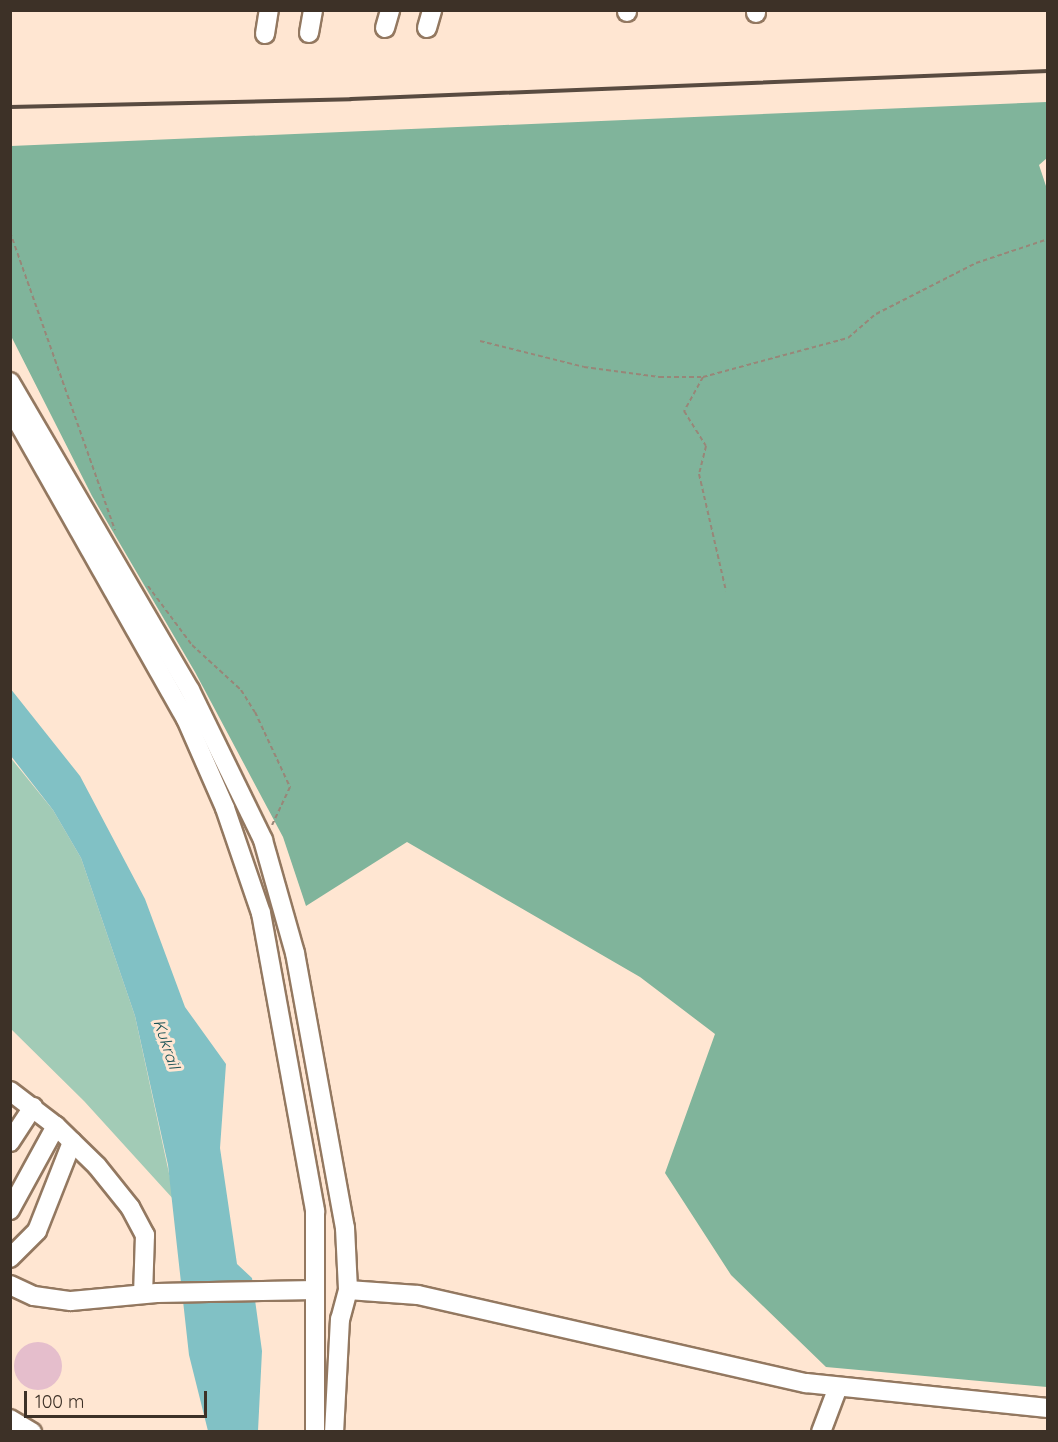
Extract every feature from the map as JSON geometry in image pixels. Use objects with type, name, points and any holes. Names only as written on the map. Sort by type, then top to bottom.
[{"type":"street","points":[[265,34],[269,10]]},
{"type":"street","points":[[309,33],[313,10]]},
{"type":"street","points":[[10,382],[157,653],[225,808],[261,913],[291,1067],[315,1211],[310,1290],[317,1338],[315,1431]]},
{"type":"street","points":[[10,408],[157,653],[190,690],[261,835],[294,953],[345,1233],[348,1290],[339,1339],[334,1431]]},
{"type":"street","points":[[10,1091],[56,1126],[130,1207],[145,1235],[150,1293]]},
{"type":"street","points":[[10,1142],[33,1107]]},
{"type":"street","points":[[10,1210],[56,1126]]},
{"type":"street","points":[[10,1258],[37,1231],[72,1142]]},
{"type":"street","points":[[315,1234],[345,1233]]},
{"type":"street","points":[[10,1285],[34,1296],[71,1301],[150,1293],[310,1290]]},
{"type":"street","points":[[348,1290],[418,1295],[838,1387],[1047,1408]]},
{"type":"street","points":[[317,1338],[339,1339]]},
{"type":"street","points":[[821,1431],[838,1387]]},
{"type":"street","points":[[10,1419],[32,1431]]},
{"type":"path","points":[[10,232],[116,535]]},
{"type":"path","points":[[480,341],[584,367],[659,377],[703,377],[848,338],[876,314],[975,263],[1047,239]]},
{"type":"path","points":[[703,377],[684,411],[706,446],[699,474],[726,591]]},
{"type":"path","points":[[144,581],[192,645],[241,690],[272,746],[290,788],[275,822],[261,835]]},
{"type":"green space","points":[[1047,102],[1047,158],[1039,165],[1048,192],[1047,1387],[826,1367],[731,1275],[665,1173],[715,1034],[640,977],[407,842],[306,906],[283,837],[195,672],[92,496],[10,334],[11,146]]},
{"type":"green space","points":[[10,757],[53,810],[81,858],[135,1016],[175,1201],[84,1101],[11,1029]]},
{"type":"water","name":"Kukrail","points":[[10,688],[80,776],[145,899],[185,1007],[226,1064],[220,1148],[237,1264],[252,1278],[262,1351],[258,1431],[208,1431],[189,1355],[168,1165],[135,1016],[81,858],[53,810],[11,756]]},
{"type":"building","points":[[38,1342],[55,1349],[62,1366],[55,1383],[38,1390],[21,1383],[14,1366],[21,1349]]},
{"type":"railway","points":[[10,107],[351,99],[1048,71]]}]
